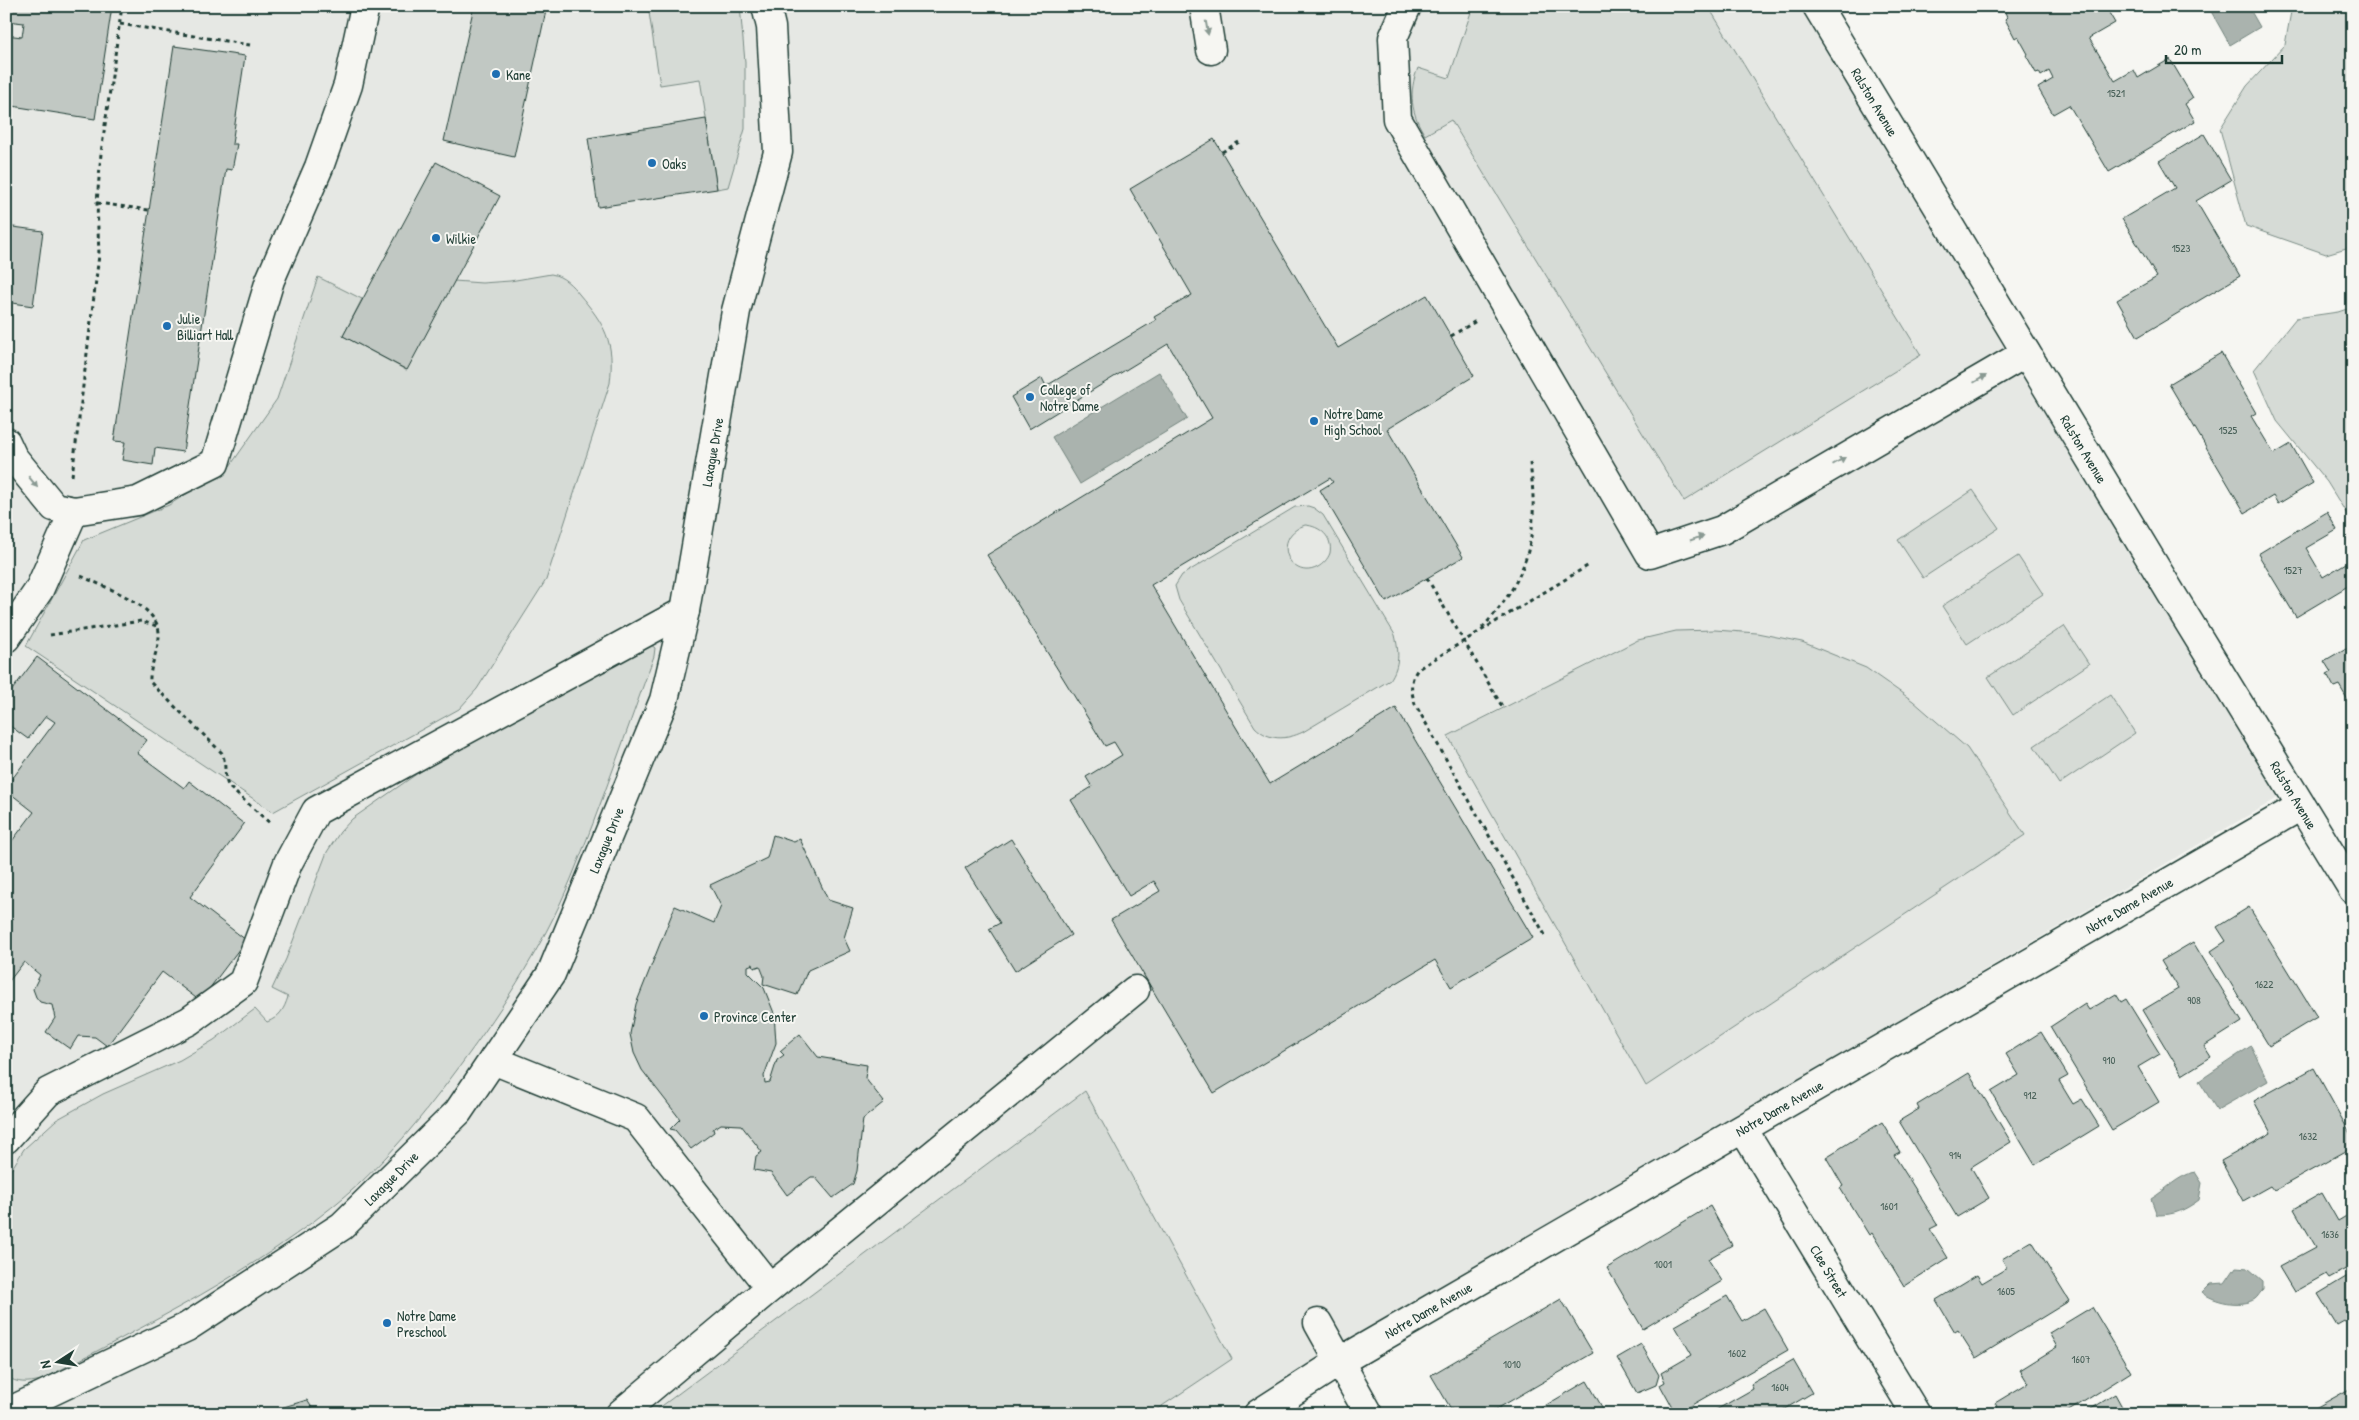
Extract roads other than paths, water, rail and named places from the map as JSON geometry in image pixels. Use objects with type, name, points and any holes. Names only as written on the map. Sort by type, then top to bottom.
[{"type":"street","points":[[8,455],[54,507],[74,512],[138,501],[215,463],[270,280],[319,166],[348,84],[364,6]]},
{"type":"street","name":"Laxague Drive","points":[[12,1408],[187,1327],[342,1226],[458,1112],[551,974],[664,700],[685,610],[736,311],[778,152],[771,27],[766,6]]},
{"type":"street","points":[[1204,6],[1211,50]]},
{"type":"street","points":[[1407,6],[1393,38],[1397,119],[1650,554],[1722,530],[2026,353]]},
{"type":"street","name":"Ralston Avenue","points":[[1817,6],[2353,890]]},
{"type":"street","points":[[6,638],[38,590],[74,512]]},
{"type":"street","points":[[6,1139],[48,1092],[189,1021],[243,982],[288,863],[316,811],[685,610]]},
{"type":"street","name":"Notre Dame Avenue","points":[[1258,1414],[1338,1362],[2301,806]]},
{"type":"street","points":[[620,1414],[770,1288],[1136,990]]},
{"type":"street","points":[[493,1060],[636,1118],[770,1288]]},
{"type":"street","name":"Clee Street","points":[[1742,1129],[1916,1414]]},
{"type":"street","points":[[1318,1323],[1338,1362],[1369,1414]]},
{"type":"place","name":"Kane","points":[[496,74]]},
{"type":"place","name":"Oaks","points":[[652,163]]},
{"type":"place","name":"Wilkie","points":[[436,238]]},
{"type":"place","name":"Julie Billiart Hall","points":[[167,326]]},
{"type":"place","name":"College of Notre Dame","points":[[1030,397]]},
{"type":"place","name":"Notre Dame High School","points":[[1314,421]]},
{"type":"place","name":"Province Center","points":[[704,1016]]},
{"type":"place","name":"Notre Dame Preschool","points":[[387,1323]]}]
